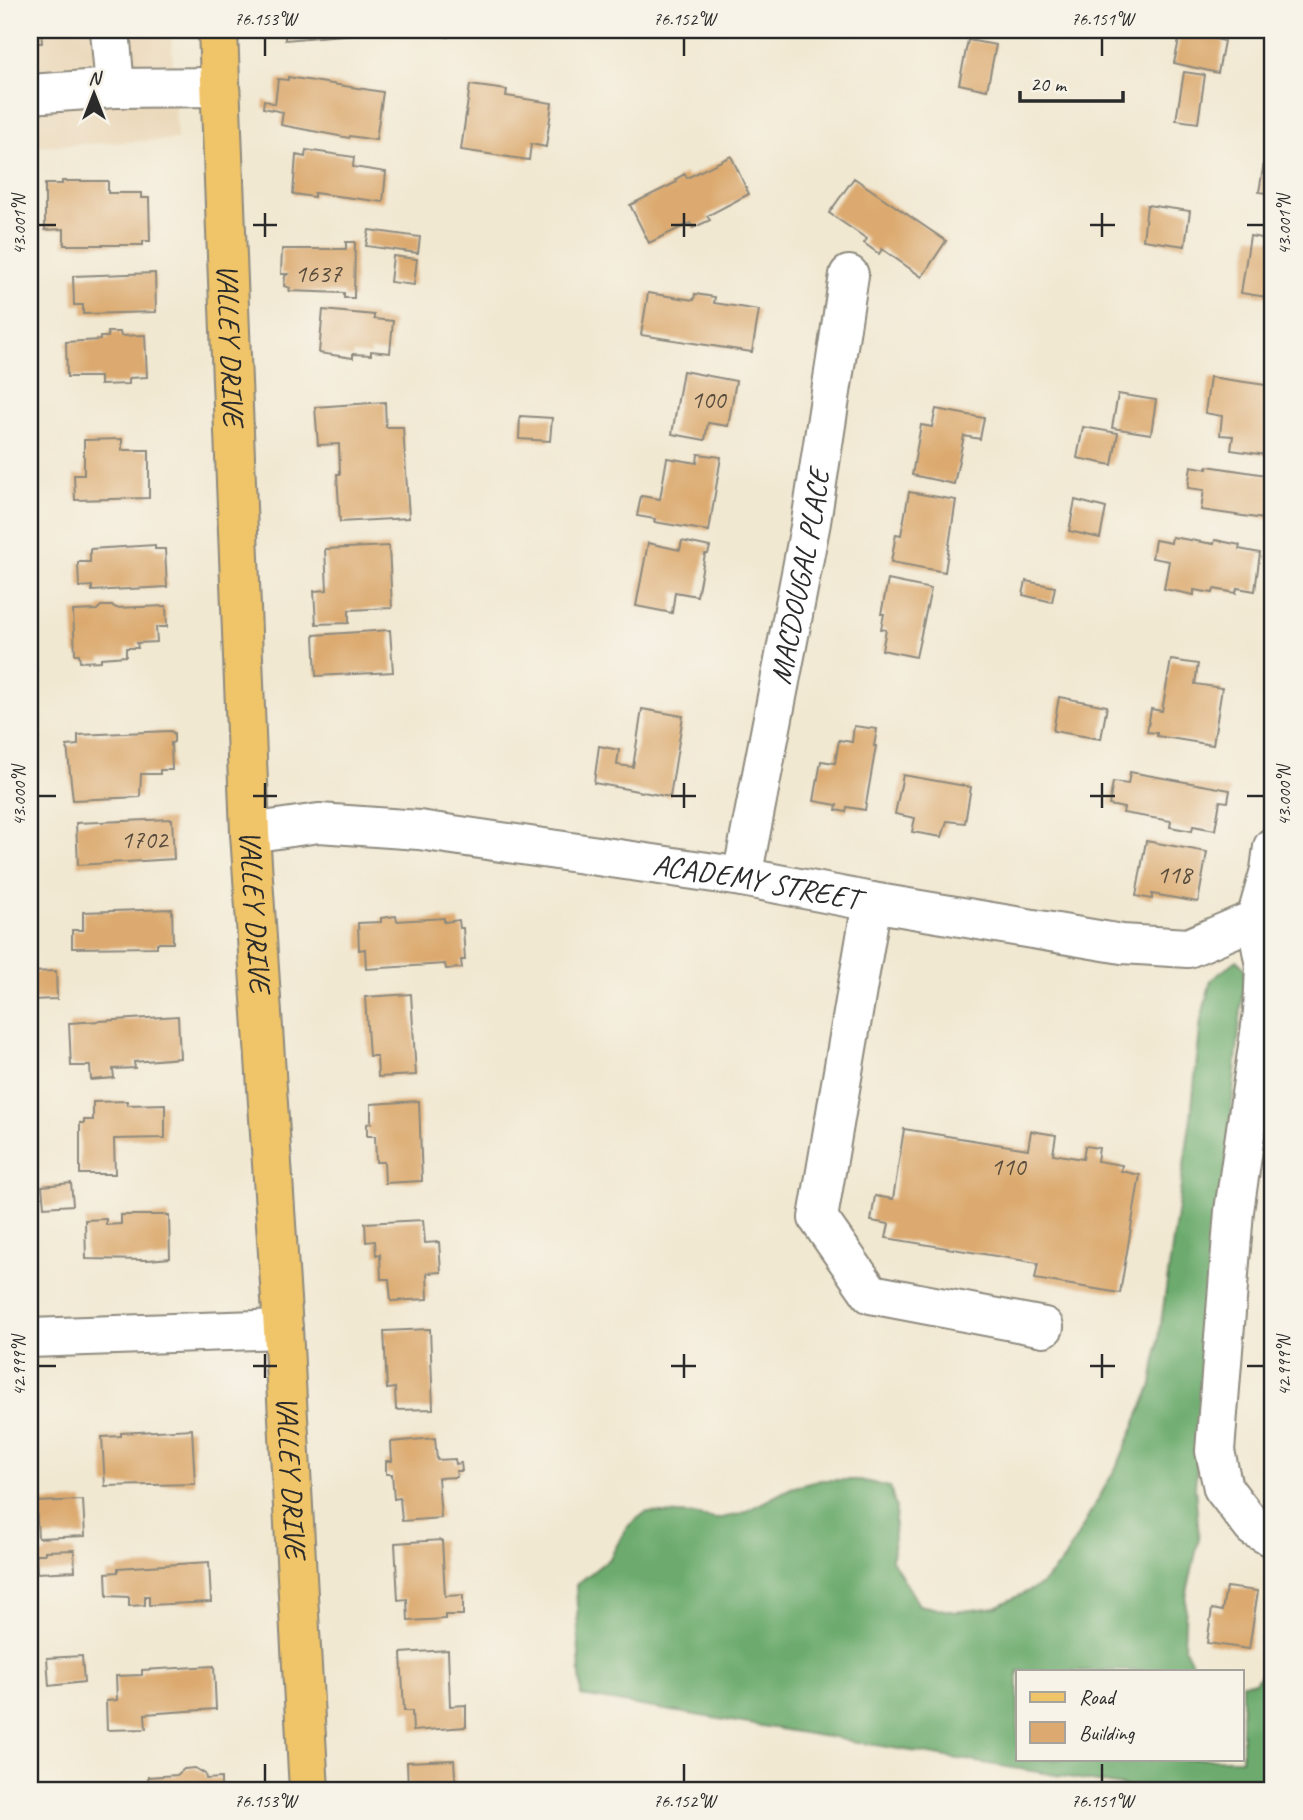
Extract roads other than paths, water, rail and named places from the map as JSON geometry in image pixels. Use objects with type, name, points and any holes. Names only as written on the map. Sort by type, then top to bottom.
[{"type":"main road","name":"VALLEY DRIVE","points":[[218,30],[250,833],[283,1329],[309,1790]]},
{"type":"street","points":[[110,30],[115,88]]},
{"type":"street","points":[[30,94],[115,88],[220,87]]},
{"type":"street","name":"MACDOUGAL PLACE","points":[[742,877],[811,522],[849,275]]},
{"type":"street","name":"ACADEMY STREET","points":[[250,833],[319,823],[419,830],[742,877],[1122,944],[1188,948],[1256,919]]},
{"type":"street","points":[[1273,847],[1256,919],[1265,966],[1263,1012],[1234,1211],[1215,1451],[1223,1489],[1253,1527],[1273,1538]]},
{"type":"street","points":[[872,902],[818,1218],[871,1294],[1045,1327]]},
{"type":"street","points":[[30,1338],[283,1329]]}]
